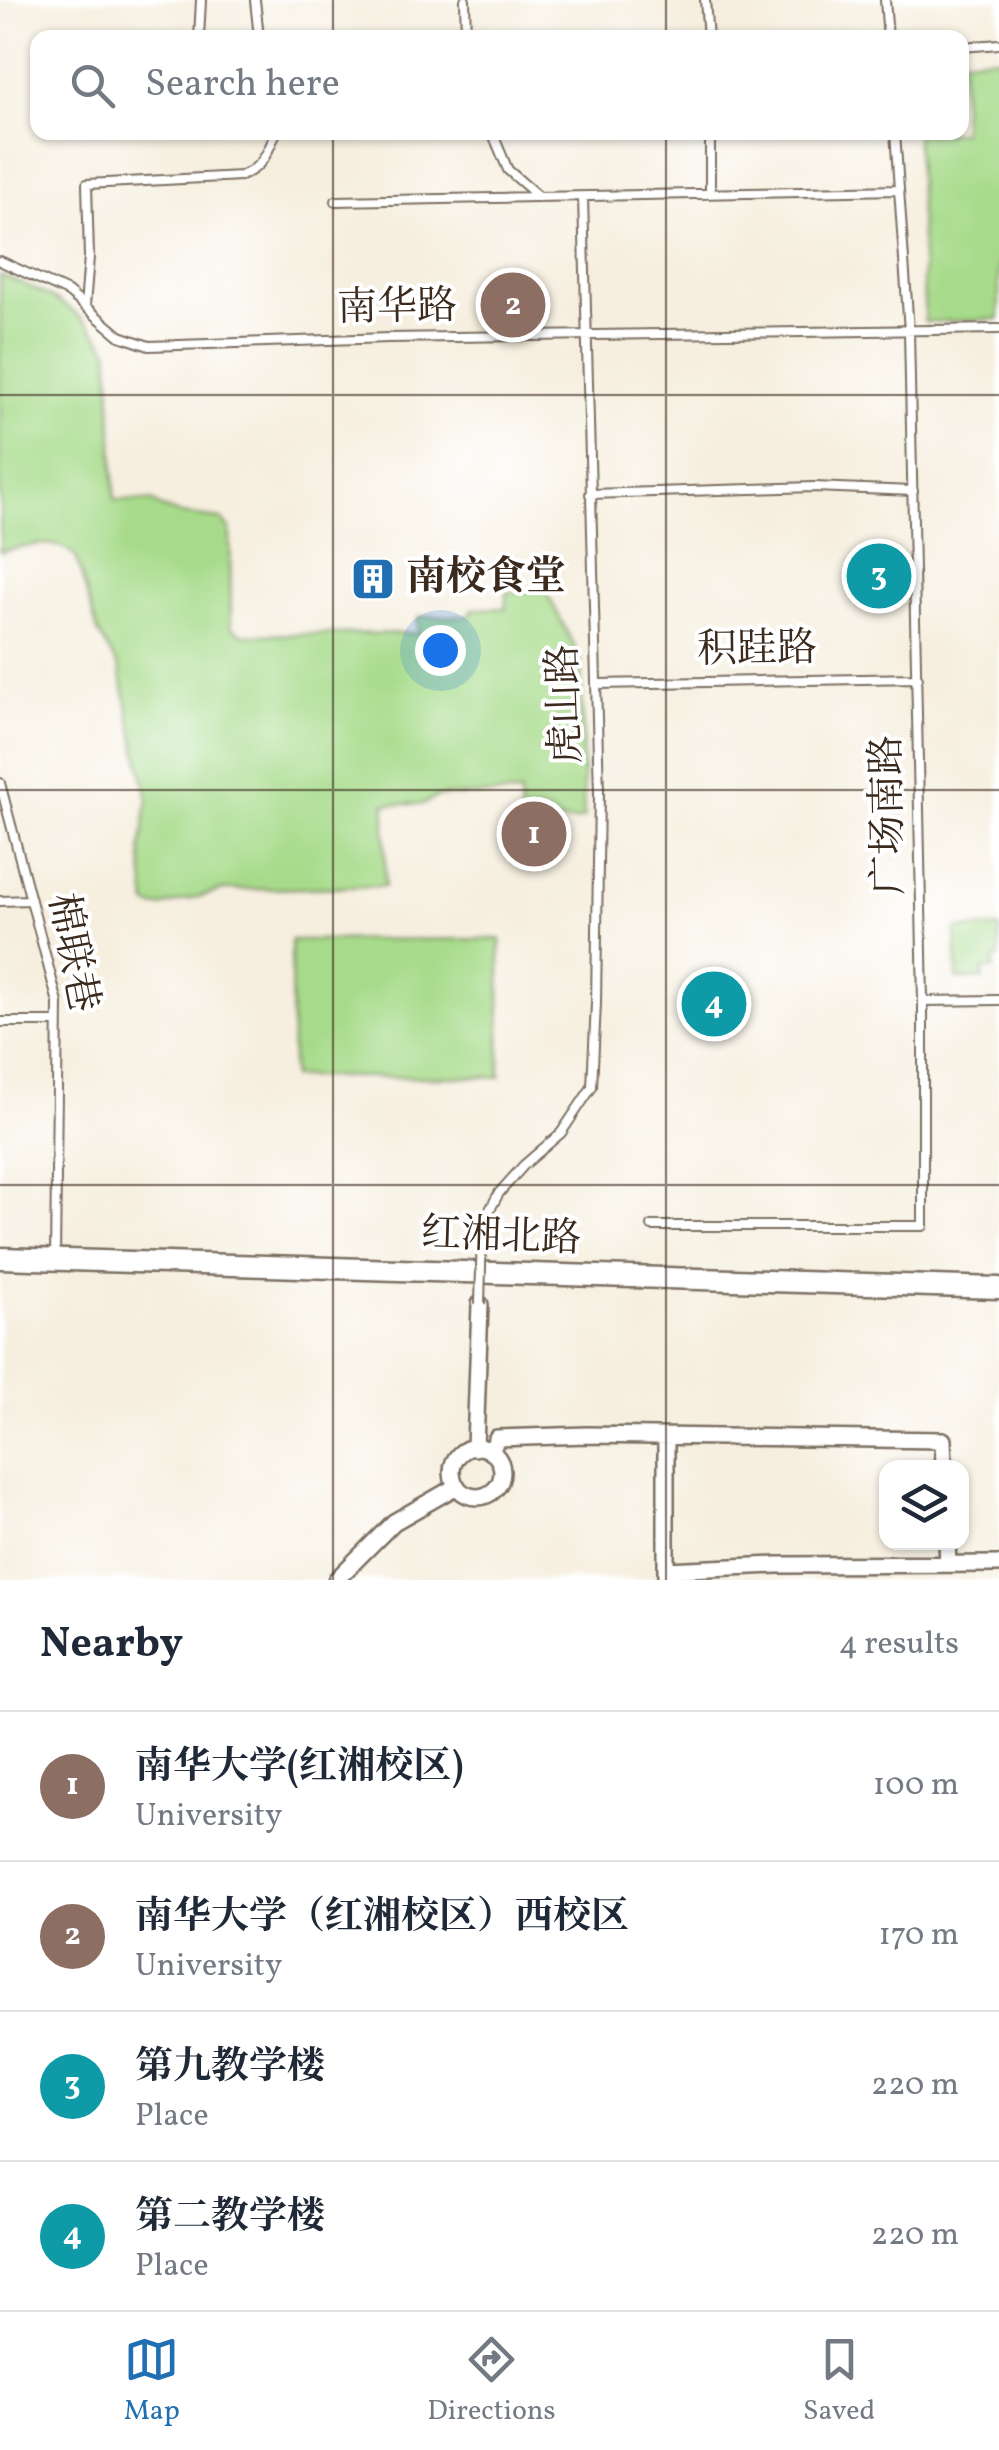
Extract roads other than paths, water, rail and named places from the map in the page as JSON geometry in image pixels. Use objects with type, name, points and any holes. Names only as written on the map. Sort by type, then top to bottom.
[{"type":"main road","name":"红湘北路","points":[[0,1248],[55,1254],[999,1288]]},
{"type":"main road","name":"红湘北路","points":[[0,1258],[55,1254],[999,1277]]},
{"type":"street","points":[[480,1304],[483,1450]]},
{"type":"street","points":[[483,1450],[497,1438],[588,1436],[944,1440],[944,1460]]},
{"type":"street","points":[[666,1437],[666,1575],[777,1564],[838,1573],[999,1564]]},
{"type":"street","points":[[467,1450],[483,1450],[497,1458],[502,1472],[492,1492],[470,1496],[457,1486],[453,1478],[455,1462],[467,1450]]},
{"type":"street","points":[[336,1580],[394,1522],[457,1486]]},
{"type":"street","points":[[947,1550],[948,1564]]},
{"type":"lane","points":[[199,30],[200,0]]},
{"type":"lane","points":[[255,0],[259,30]]},
{"type":"lane","points":[[465,0],[466,30]]},
{"type":"lane","points":[[705,0],[707,30]]},
{"type":"lane","points":[[885,0],[887,30]]},
{"type":"lane","points":[[969,46],[999,44]]},
{"type":"lane","points":[[85,306],[87,184],[241,176],[256,170],[273,140]]},
{"type":"lane","points":[[495,140],[508,170],[539,196]]},
{"type":"lane","points":[[710,140],[710,194]]},
{"type":"lane","name":"广场南路","points":[[652,1226],[922,1226],[918,678],[909,331],[896,140]]},
{"type":"lane","points":[[336,201],[899,190]]},
{"type":"lane","name":"虎山路","points":[[480,1304],[482,1231],[487,1216],[499,1193],[560,1132],[592,1087],[597,684],[582,197]]},
{"type":"lane","name":"南华路","points":[[0,262],[68,292],[120,336],[148,346],[999,329]]},
{"type":"lane","points":[[590,494],[814,488],[913,490]]},
{"type":"lane","name":"积跬路","points":[[597,684],[918,678]]},
{"type":"lane","name":"棉联巷","points":[[0,783],[58,1003],[55,1254]]},
{"type":"lane","points":[[0,900],[31,900]]},
{"type":"lane","points":[[923,1001],[999,1000]]},
{"type":"lane","points":[[0,1022],[58,1022]]},
{"type":"place","name":"南华大学（红湘校区）西校区","points":[[513,305]]},
{"type":"place","name":"第九教学楼","points":[[879,576]]},
{"type":"place","name":"南校食堂","points":[[373,579]]},
{"type":"place","name":"南华大学(红湘校区)","points":[[534,834]]},
{"type":"place","name":"第二教学楼","points":[[714,1004]]}]
